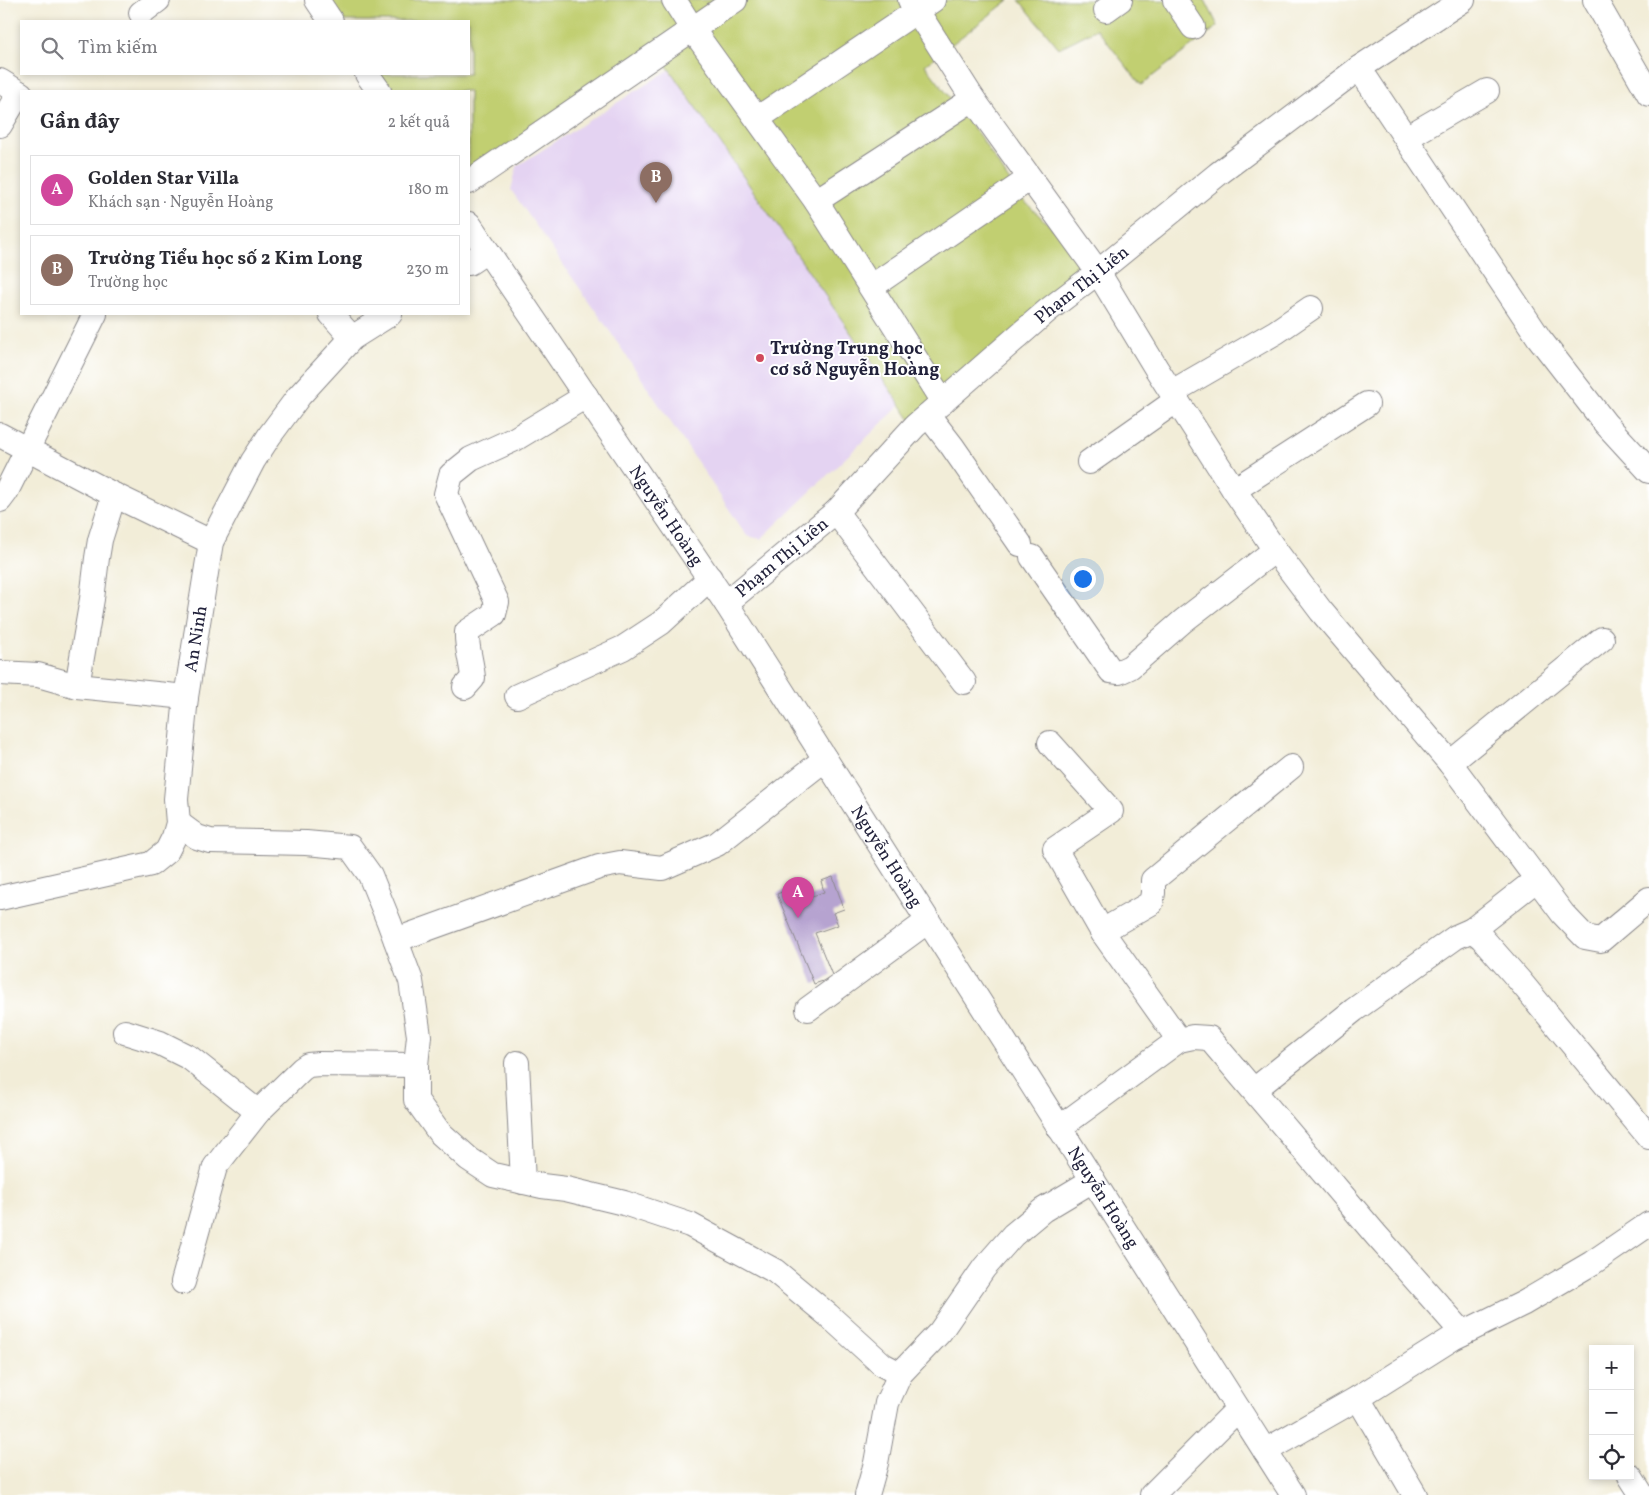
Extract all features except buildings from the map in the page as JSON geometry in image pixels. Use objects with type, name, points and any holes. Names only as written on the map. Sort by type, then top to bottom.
[{"type":"street","points":[[317,0],[330,20]]},
{"type":"street","points":[[674,0],[693,30],[816,201],[871,287],[936,408],[1026,551],[1111,671],[1119,672],[1130,668],[1183,621],[1275,550]]},
{"type":"street","points":[[470,181],[735,0]]},
{"type":"street","points":[[1175,0],[1194,27]]},
{"type":"street","name":"Phạm Thị Liên","points":[[726,603],[836,512],[914,426],[1048,311],[1218,174],[1358,68],[1463,0]]},
{"type":"street","points":[[1595,0],[1649,94]]},
{"type":"street","points":[[758,118],[920,3],[973,99],[1098,272],[1134,334],[1234,490],[1275,550],[1322,611],[1450,763],[1563,914],[1585,937],[1601,940],[1649,899]]},
{"type":"street","points":[[1358,68],[1539,338],[1605,423],[1649,471]]},
{"type":"street","points":[[368,75],[378,90]]},
{"type":"street","points":[[0,125],[13,89]]},
{"type":"street","points":[[1406,138],[1487,91]]},
{"type":"street","points":[[816,201],[973,99]]},
{"type":"street","points":[[871,287],[1030,179]]},
{"type":"street","name":"Nguyễn Hoàng","points":[[470,228],[478,257],[586,396],[710,578],[1293,1495]]},
{"type":"street","points":[[1089,462],[1175,396],[1311,308]]},
{"type":"street","points":[[0,500],[6,492],[94,315]]},
{"type":"street","points":[[332,315],[352,338]]},
{"type":"street","name":"An Ninh","points":[[0,898],[151,864],[167,851],[178,823],[176,799],[186,698],[211,542],[253,461],[299,396],[352,338],[388,315]]},
{"type":"street","points":[[464,687],[473,678],[466,641],[467,632],[494,614],[497,602],[446,494],[451,475],[471,459],[515,439],[586,396]]},
{"type":"street","points":[[1234,490],[1367,404]]},
{"type":"street","points":[[0,435],[114,495],[211,542]]},
{"type":"street","points":[[77,686],[100,540],[114,495]]},
{"type":"street","points":[[836,512],[964,682]]},
{"type":"street","points":[[517,696],[623,648],[661,623],[710,578]]},
{"type":"street","points":[[1450,763],[1602,639]]},
{"type":"street","points":[[0,673],[38,675],[77,686],[186,698]]},
{"type":"street","points":[[1050,743],[1111,811],[1055,849],[1103,933],[1179,1040]]},
{"type":"street","points":[[396,940],[599,867],[620,863],[662,868],[717,844],[825,759]]},
{"type":"street","points":[[1103,933],[1111,926],[1151,903],[1153,893],[1152,880],[1291,767]]},
{"type":"street","points":[[178,823],[197,837],[210,841],[306,843],[350,847],[370,875],[411,981],[419,1036],[416,1065],[416,1100],[439,1132],[469,1159],[494,1175],[624,1203],[690,1225],[775,1270],[883,1365],[900,1374]]},
{"type":"street","points":[[1254,1090],[1354,1010],[1456,937],[1472,930],[1537,879]]},
{"type":"street","points":[[808,1009],[928,921]]},
{"type":"street","points":[[1472,930],[1482,938],[1519,980],[1649,1137]]},
{"type":"street","points":[[125,1032],[160,1043],[190,1058],[258,1112]]},
{"type":"street","points":[[1059,1128],[1179,1040],[1193,1037],[1209,1038],[1376,1235],[1463,1334]]},
{"type":"street","points":[[517,1063],[523,1182]]},
{"type":"street","points":[[183,1282],[215,1167],[258,1112],[302,1069],[308,1065],[319,1064],[416,1065]]},
{"type":"street","points":[[867,1495],[876,1463],[887,1404],[900,1374],[940,1332],[984,1268],[1012,1235],[1043,1210],[1093,1180]]},
{"type":"street","points":[[1265,1451],[1358,1398],[1463,1334],[1524,1303],[1592,1263],[1649,1224]]},
{"type":"street","points":[[1358,1398],[1415,1495]]},
{"type":"street","points":[[1152,1495],[1238,1409]]},
{"type":"street","points":[[1633,1480],[1642,1495]]},
{"type":"shaded area","points":[[691,56],[908,398],[761,539],[747,536],[611,333],[511,190],[517,166]]},
{"type":"green space","points":[[329,0],[1009,0],[925,65],[981,138],[1020,197],[1098,272],[915,426],[656,50],[470,177],[470,90],[390,90],[380,75],[470,75],[470,20],[342,20]]},
{"type":"green space","points":[[1019,0],[1205,0],[1218,26],[1141,85],[1097,29],[1059,48]]},
{"type":"place","name":"Trường Tiểu học số 2 Kim Long","points":[[656,203]]},
{"type":"place","name":"Trường Trung học cơ sở Nguyễn Hoàng","points":[[760,358]]},
{"type":"place","name":"Golden Star Villa","points":[[798,918]]}]
